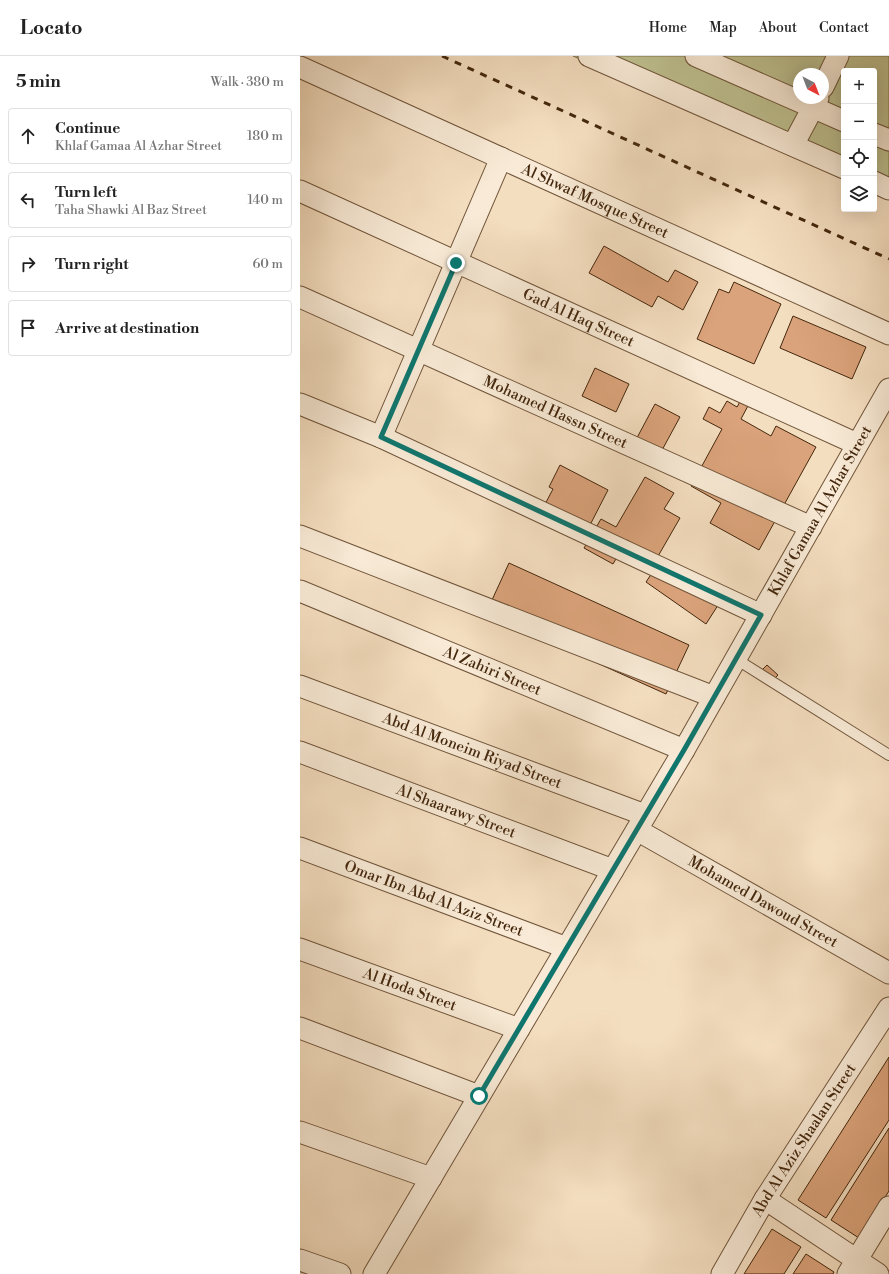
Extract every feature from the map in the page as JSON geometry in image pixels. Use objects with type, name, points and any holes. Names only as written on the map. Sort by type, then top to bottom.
[{"type":"street","points":[[588,56],[841,167]]},
{"type":"street","points":[[696,56],[793,94]]},
{"type":"street","points":[[829,75],[838,56]]},
{"type":"street","name":"Al Shwaf Mosque Street","points":[[300,67],[889,334]]},
{"type":"street","points":[[793,145],[814,104]]},
{"type":"street","points":[[817,104],[841,119]]},
{"type":"street","points":[[877,135],[889,140]]},
{"type":"street","points":[[381,437],[501,158]]},
{"type":"street","points":[[877,183],[889,189]]},
{"type":"street","name":"Gad Al Haq Street","points":[[300,191],[857,444]]},
{"type":"street","name":"Mohamed Hassn Street","points":[[300,296],[811,528]]},
{"type":"street","name":"Khlaf Gamaa Al Azhar Street","points":[[374,1274],[684,750],[811,528],[857,444],[888,394]]},
{"type":"street","points":[[300,404],[381,437],[761,615]]},
{"type":"street","points":[[300,536],[714,697]]},
{"type":"street","name":"Al Zahiri Street","points":[[300,591],[684,750]]},
{"type":"street","name":"Abd Al Moneim Riyad Street","points":[[300,686],[641,823]]},
{"type":"street","name":"Al Shaarawy Street","points":[[300,752],[613,870]]},
{"type":"street","name":"Mohamed Dawoud Street","points":[[641,823],[889,973]]},
{"type":"street","name":"Omar Ibn Abd Al Aziz Street","points":[[300,848],[567,948]]},
{"type":"street","name":"Al Hoda Street","points":[[300,949],[519,1029]]},
{"type":"street","name":"Abd Al Aziz Shaalan Street","points":[[722,1274],[765,1199],[889,1008]]},
{"type":"street","points":[[300,1028],[479,1096]]},
{"type":"street","points":[[300,1132],[431,1178]]},
{"type":"street","points":[[765,1199],[852,1267],[878,1274]]},
{"type":"street","points":[[852,1267],[889,1207]]},
{"type":"street","points":[[300,1260],[340,1274]]},
{"type":"lane","points":[[736,659],[889,755]]},
{"type":"green space","points":[[573,56],[889,56],[889,197],[877,192],[877,68],[841,68],[841,176]]},
{"type":"building","points":[[604,246],[668,282],[675,270],[698,282],[683,310],[658,296],[652,307],[589,273]]},
{"type":"building","points":[[734,282],[781,304],[754,364],[697,339],[719,289],[729,293]]},
{"type":"building","points":[[793,316],[866,347],[852,379],[780,348]]},
{"type":"building","points":[[595,368],[629,384],[616,412],[582,396]]},
{"type":"building","points":[[742,398],[750,402],[741,419],[771,436],[776,426],[816,447],[759,550],[710,523],[721,503],[691,486],[722,429],[703,419],[709,407],[720,413],[727,401],[737,407]]},
{"type":"building","points":[[655,404],[680,417],[655,463],[631,449]]},
{"type":"building","points":[[560,465],[608,490],[590,525],[543,508],[553,489],[549,487]]},
{"type":"building","points":[[645,477],[674,493],[664,509],[680,518],[657,558],[627,540],[613,564],[584,548],[601,519],[616,527]]},
{"type":"building","points":[[662,558],[722,599],[706,624],[646,582]]},
{"type":"building","points":[[509,563],[689,645],[666,694],[486,613]]},
{"type":"building","points":[[767,665],[778,675],[772,681],[761,671]]},
{"type":"building","points":[[889,1057],[889,1120],[826,1218],[798,1200]]},
{"type":"building","points":[[889,1128],[889,1191],[859,1238],[831,1220]]},
{"type":"building","points":[[772,1229],[801,1247],[784,1274],[744,1274]]},
{"type":"building","points":[[806,1254],[834,1272],[833,1274],[793,1274]]},
{"type":"railway","points":[[442,56],[889,259]]},
{"type":"route","points":[[456,263],[381,437],[761,615],[684,750],[479,1096]]}]
